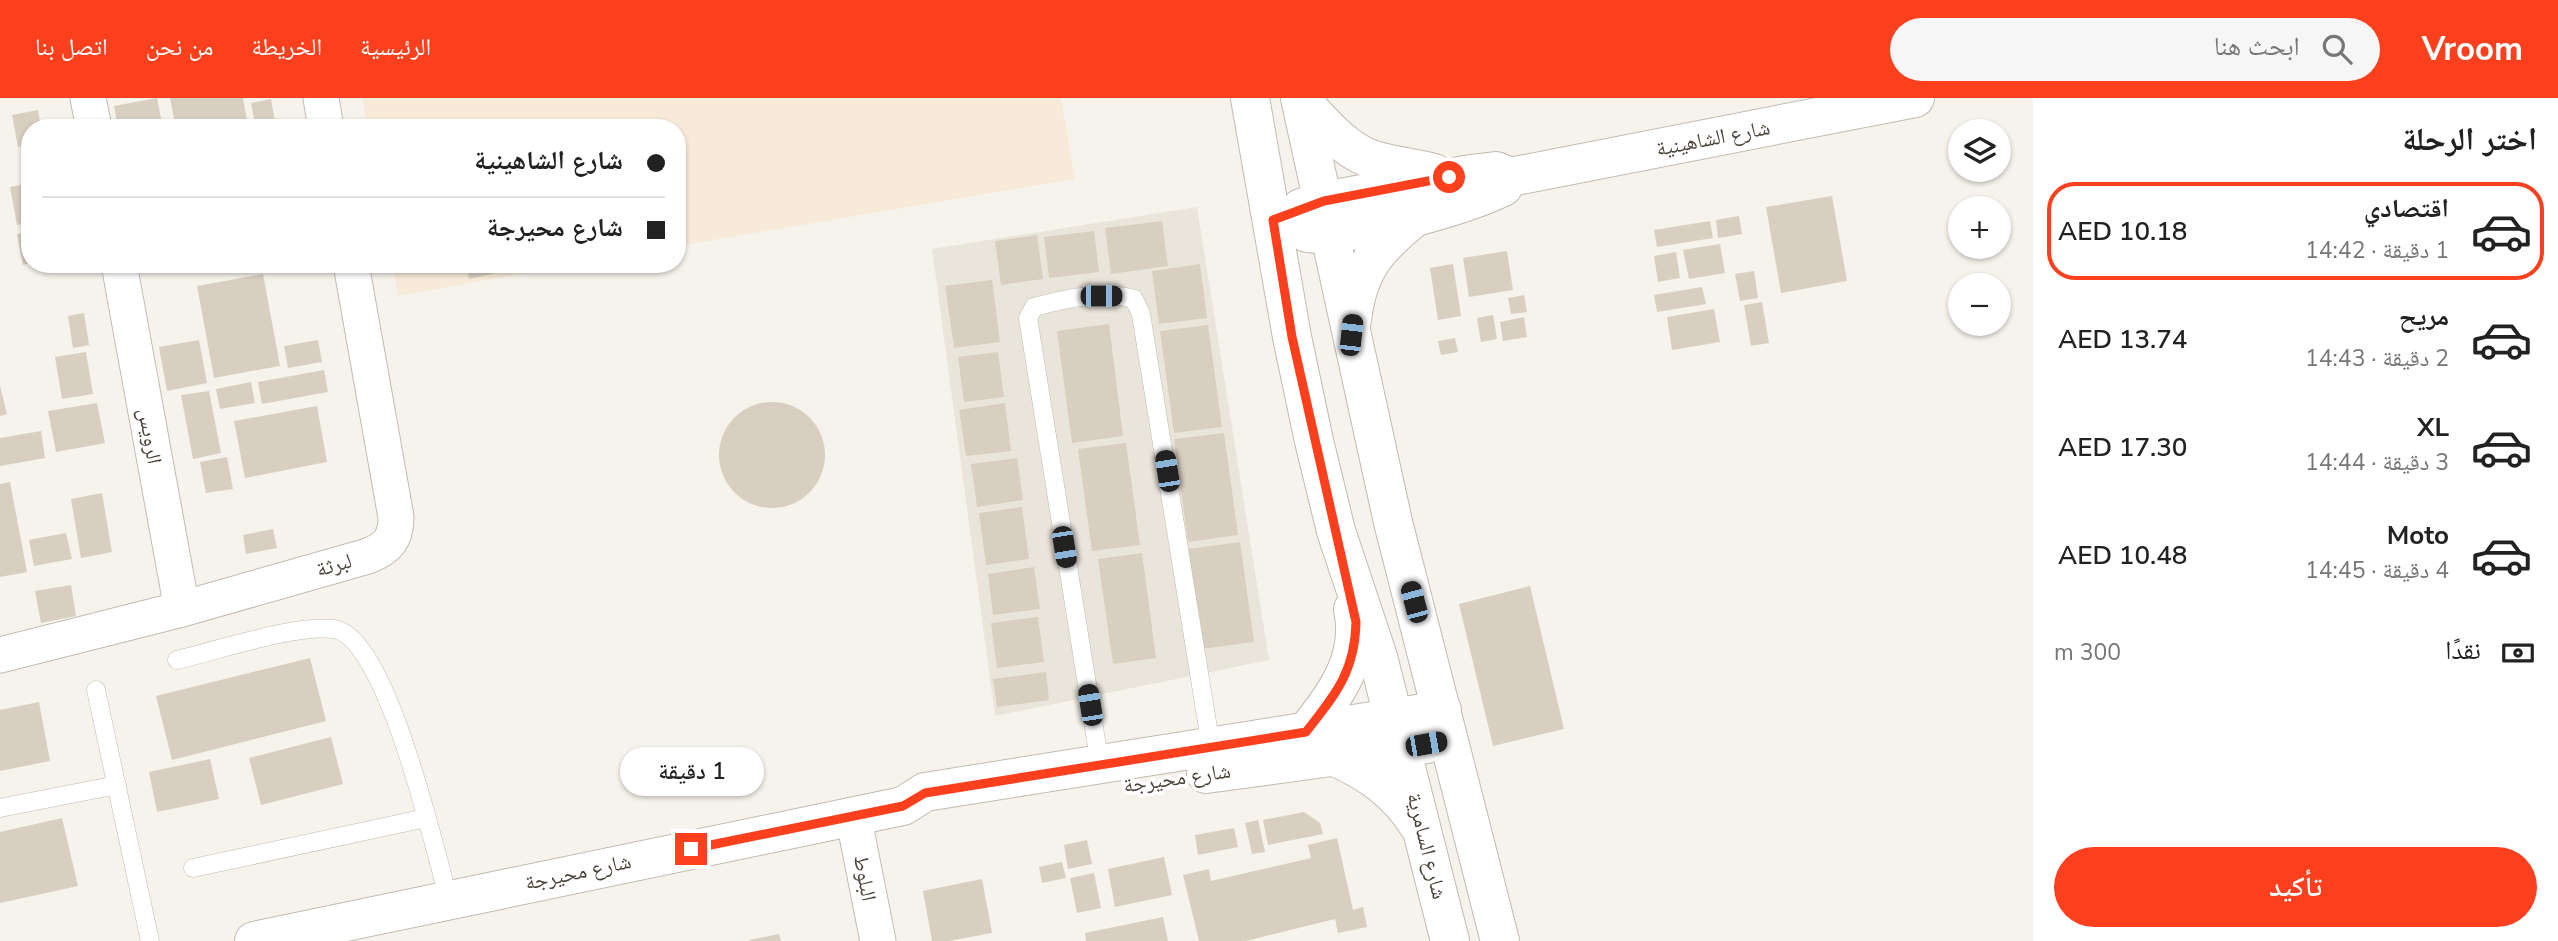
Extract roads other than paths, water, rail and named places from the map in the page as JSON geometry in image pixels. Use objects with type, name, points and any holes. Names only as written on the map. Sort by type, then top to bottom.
[{"type":"street","points":[[88,98],[92,119]]},
{"type":"street","points":[[321,98],[324,119]]},
{"type":"street","name":"شارع السامرية","points":[[1250,98],[1292,337],[1336,531],[1378,657],[1450,941]]},
{"type":"street","name":"شارع الشاهينية","points":[[1328,217],[1416,216],[1498,189],[1510,177],[1915,98]]},
{"type":"street","points":[[1300,99],[1331,132],[1353,150],[1376,160],[1449,177]]},
{"type":"street","points":[[1300,99],[1393,522],[1500,941]]},
{"type":"street","name":"شارع الشاهينية","points":[[1273,220],[1302,233],[1328,217],[1449,177],[1496,171],[1510,177]]},
{"type":"street","points":[[1351,335],[1354,306],[1364,270],[1380,249],[1416,216]]},
{"type":"street","name":"الرويس","points":[[121,273],[182,609]]},
{"type":"street","name":"لبرثة","points":[[0,655],[182,609],[368,556],[391,543],[396,532],[396,517],[353,273]]},
{"type":"street","points":[[1306,732],[1337,692],[1353,656],[1356,622],[1336,531]]},
{"type":"street","name":"شارع محيرجة","points":[[254,941],[853,814],[903,806],[925,793],[1306,732],[1398,733],[1447,725]]},
{"type":"street","name":"شارع محيرجة","points":[[903,806],[917,811],[929,811],[1335,757],[1398,733]]},
{"type":"street","points":[[1335,757],[1377,779],[1411,813],[1424,834]]},
{"type":"street","name":"البلوط","points":[[853,814],[878,941]]},
{"type":"lane","points":[[1100,765],[1027,318],[1034,307],[1051,303],[1121,296],[1133,299],[1142,314],[1211,747]]},
{"type":"lane","points":[[177,660],[300,631],[335,629],[354,639],[380,678],[402,737],[449,900]]},
{"type":"lane","points":[[96,690],[150,941]]},
{"type":"lane","points":[[0,808],[117,785]]},
{"type":"lane","points":[[193,868],[426,818]]}]
